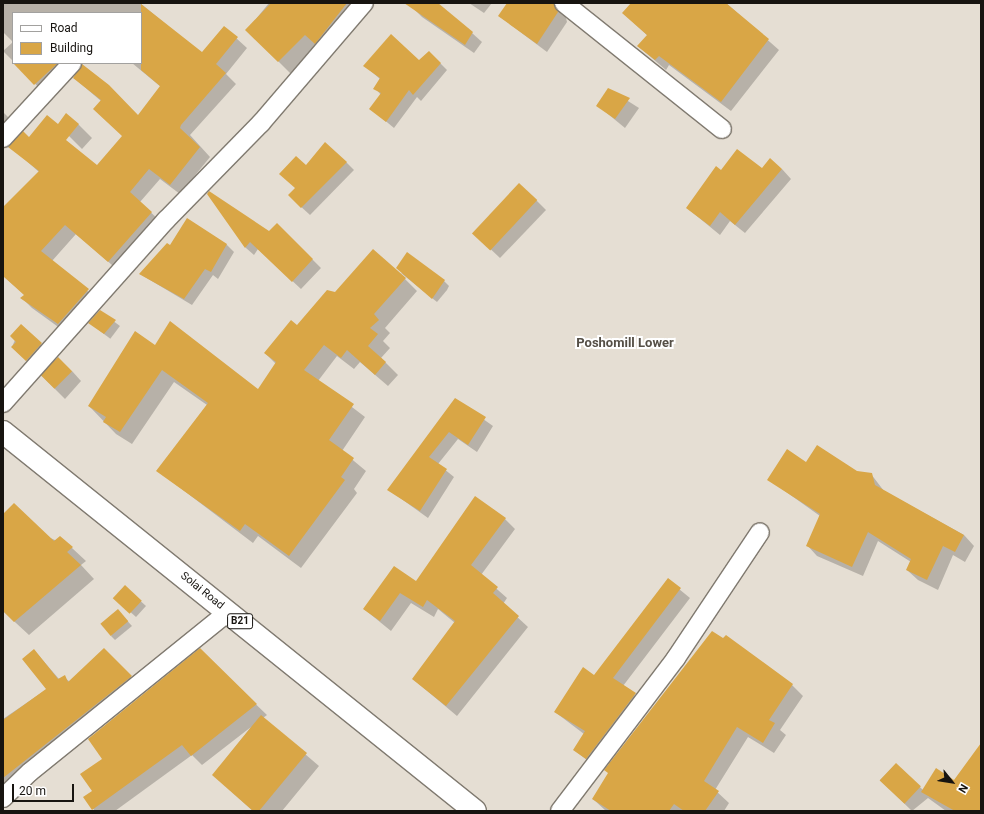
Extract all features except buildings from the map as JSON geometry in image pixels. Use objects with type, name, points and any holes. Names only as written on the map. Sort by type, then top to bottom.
[{"type":"highway","name":"Solai Road","points":[[3,432],[475,811]]},
{"type":"street","points":[[3,403],[166,220],[261,123],[364,3]]},
{"type":"street","points":[[564,3],[722,129]]},
{"type":"street","points":[[3,138],[71,64]]},
{"type":"street","points":[[560,811],[676,658],[760,532]]},
{"type":"street","points":[[3,798],[30,772],[228,612]]},
{"type":"district","name":"Poshomill Lower","points":[[625,343]]}]
